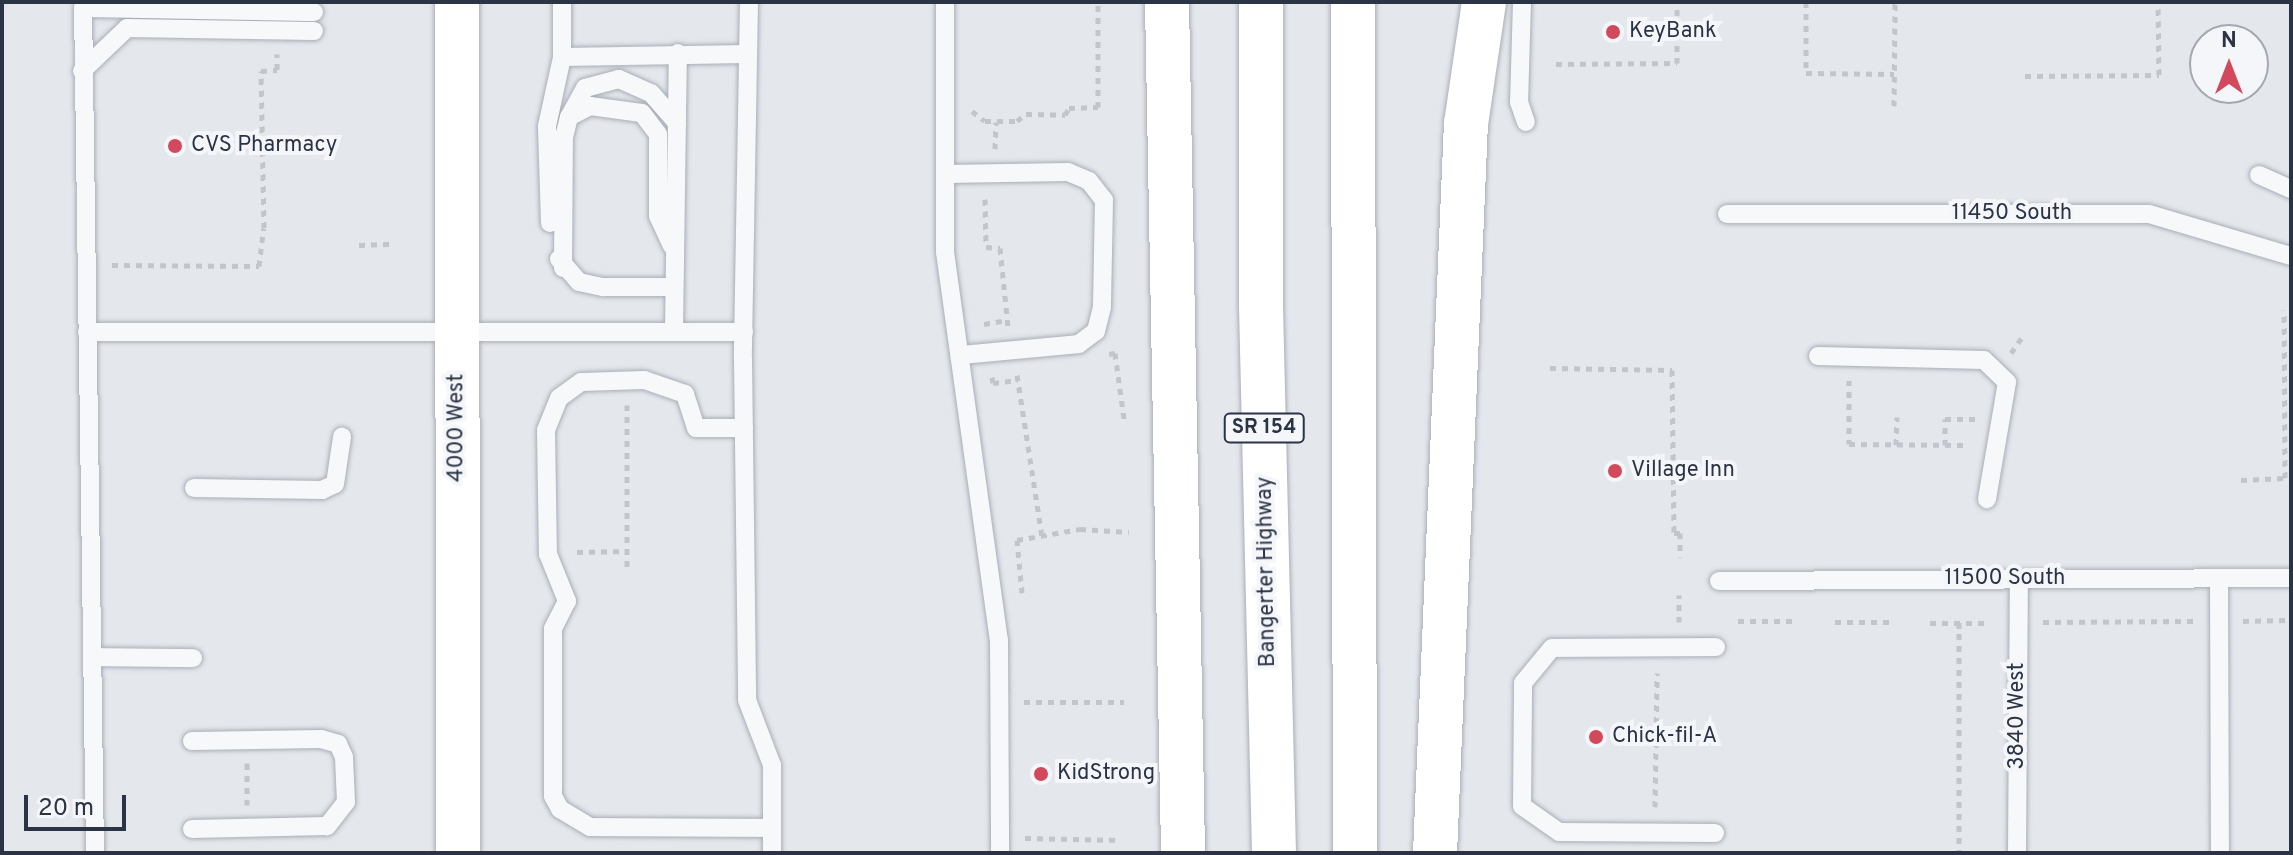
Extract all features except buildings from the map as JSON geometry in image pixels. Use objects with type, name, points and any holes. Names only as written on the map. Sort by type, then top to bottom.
[{"type":"main road","name":"4000 West","points":[[457,2],[458,853]]},
{"type":"main road","points":[[1140,2],[1169,134]]},
{"type":"main road","points":[[1167,2],[1183,853]]},
{"type":"main road","name":"Bangerter Highway","points":[[1261,2],[1261,306],[1274,853]]},
{"type":"main road","points":[[1353,2],[1355,853]]},
{"type":"main road","points":[[1453,2],[1454,48],[1466,124]]},
{"type":"main road","points":[[1435,853],[1466,124],[1484,2]]},
{"type":"lane","points":[[562,2],[562,57],[547,126],[550,238],[563,268],[579,282],[603,287],[673,287]]},
{"type":"lane","points":[[749,2],[744,332],[747,700],[772,765],[772,853]]},
{"type":"lane","points":[[945,2],[945,252],[999,640],[1000,853]]},
{"type":"lane","points":[[1522,2],[1519,102],[1526,122]]},
{"type":"lane","points":[[82,71],[127,28],[314,22],[83,8],[82,71],[95,853]]},
{"type":"lane","points":[[674,331],[672,246],[678,216],[678,53]]},
{"type":"lane","points":[[562,57],[748,54]]},
{"type":"lane","points":[[563,268],[564,137],[569,117],[585,88],[619,79],[651,93],[677,123]]},
{"type":"lane","points":[[569,117],[590,106],[642,113],[658,134],[658,216],[672,246]]},
{"type":"lane","points":[[945,174],[1068,172],[1089,181],[1104,200],[1102,307],[1096,331],[1079,344],[960,355]]},
{"type":"lane","points":[[2259,175],[2291,189]]},
{"type":"lane","name":"11450 South","points":[[1727,214],[2149,214],[2291,256]]},
{"type":"lane","points":[[87,332],[744,332]]},
{"type":"lane","points":[[1818,356],[1984,360],[2007,382],[1987,499]]},
{"type":"lane","points":[[744,428],[696,428],[685,394],[644,380],[581,382],[559,398],[546,431],[548,554],[567,601],[553,629],[553,796],[574,820],[604,828],[772,828]]},
{"type":"lane","points":[[194,488],[322,490],[335,484],[342,437]]},
{"type":"lane","name":"11500 South","points":[[1719,581],[2291,578]]},
{"type":"lane","points":[[2219,579],[2220,853]]},
{"type":"lane","name":"3840 West","points":[[2017,853],[2019,580]]},
{"type":"lane","points":[[1715,833],[1559,832],[1522,806],[1523,683],[1552,648],[1716,647]]},
{"type":"lane","points":[[93,657],[193,658]]},
{"type":"lane","points":[[192,741],[321,739],[338,744],[344,757],[346,802],[327,826],[192,829]]},
{"type":"path","points":[[968,108],[996,122],[1098,107],[1098,2]]},
{"type":"path","points":[[1556,64],[1677,63],[1677,2]]},
{"type":"path","points":[[1806,2],[1806,73],[1894,74]]},
{"type":"path","points":[[1894,106],[1895,2]]},
{"type":"path","points":[[2025,76],[2159,75],[2158,2]]},
{"type":"path","points":[[103,265],[259,266],[265,245],[261,71],[277,70],[277,41]]},
{"type":"path","points":[[994,162],[996,122]]},
{"type":"path","points":[[985,185],[986,247],[1000,248],[1008,330],[1022,330]]},
{"type":"path","points":[[359,245],[394,244]]},
{"type":"path","points":[[2241,480],[2285,478],[2288,339],[2284,310]]},
{"type":"path","points":[[2007,359],[2022,337]]},
{"type":"path","points":[[1101,355],[1115,353],[1124,419]]},
{"type":"path","points":[[1016,367],[1042,536]]},
{"type":"path","points":[[1849,367],[1849,444],[1964,445]]},
{"type":"path","points":[[1550,368],[1672,370],[1674,533],[1680,533],[1680,557]]},
{"type":"path","points":[[627,572],[627,405],[640,403]]},
{"type":"path","points":[[1945,445],[1945,419],[1976,419],[1977,404]]},
{"type":"path","points":[[1896,445],[1897,417]]},
{"type":"path","points":[[1023,601],[1017,540],[1080,529],[1129,532]]},
{"type":"path","points":[[577,552],[627,551]]},
{"type":"path","points":[[1679,595],[1679,630]]},
{"type":"path","points":[[2038,622],[2291,620]]},
{"type":"path","points":[[1738,621],[1792,621]]},
{"type":"path","points":[[1835,622],[1889,622]]},
{"type":"path","points":[[1959,622],[1959,853]]},
{"type":"path","points":[[1930,623],[1989,623]]},
{"type":"path","points":[[1655,813],[1657,656]]},
{"type":"path","points":[[1022,717],[1023,688]]},
{"type":"path","points":[[1023,702],[1124,702]]},
{"type":"path","points":[[247,750],[247,813]]},
{"type":"path","points":[[1021,823],[1020,838],[1120,840]]},
{"type":"place","name":"KeyBank","points":[[1613,32]]},
{"type":"place","name":"CVS Pharmacy","points":[[175,146]]},
{"type":"place","name":"Village Inn","points":[[1615,471]]},
{"type":"place","name":"Chick-fil-A","points":[[1596,737]]},
{"type":"place","name":"KidStrong","points":[[1041,774]]}]
